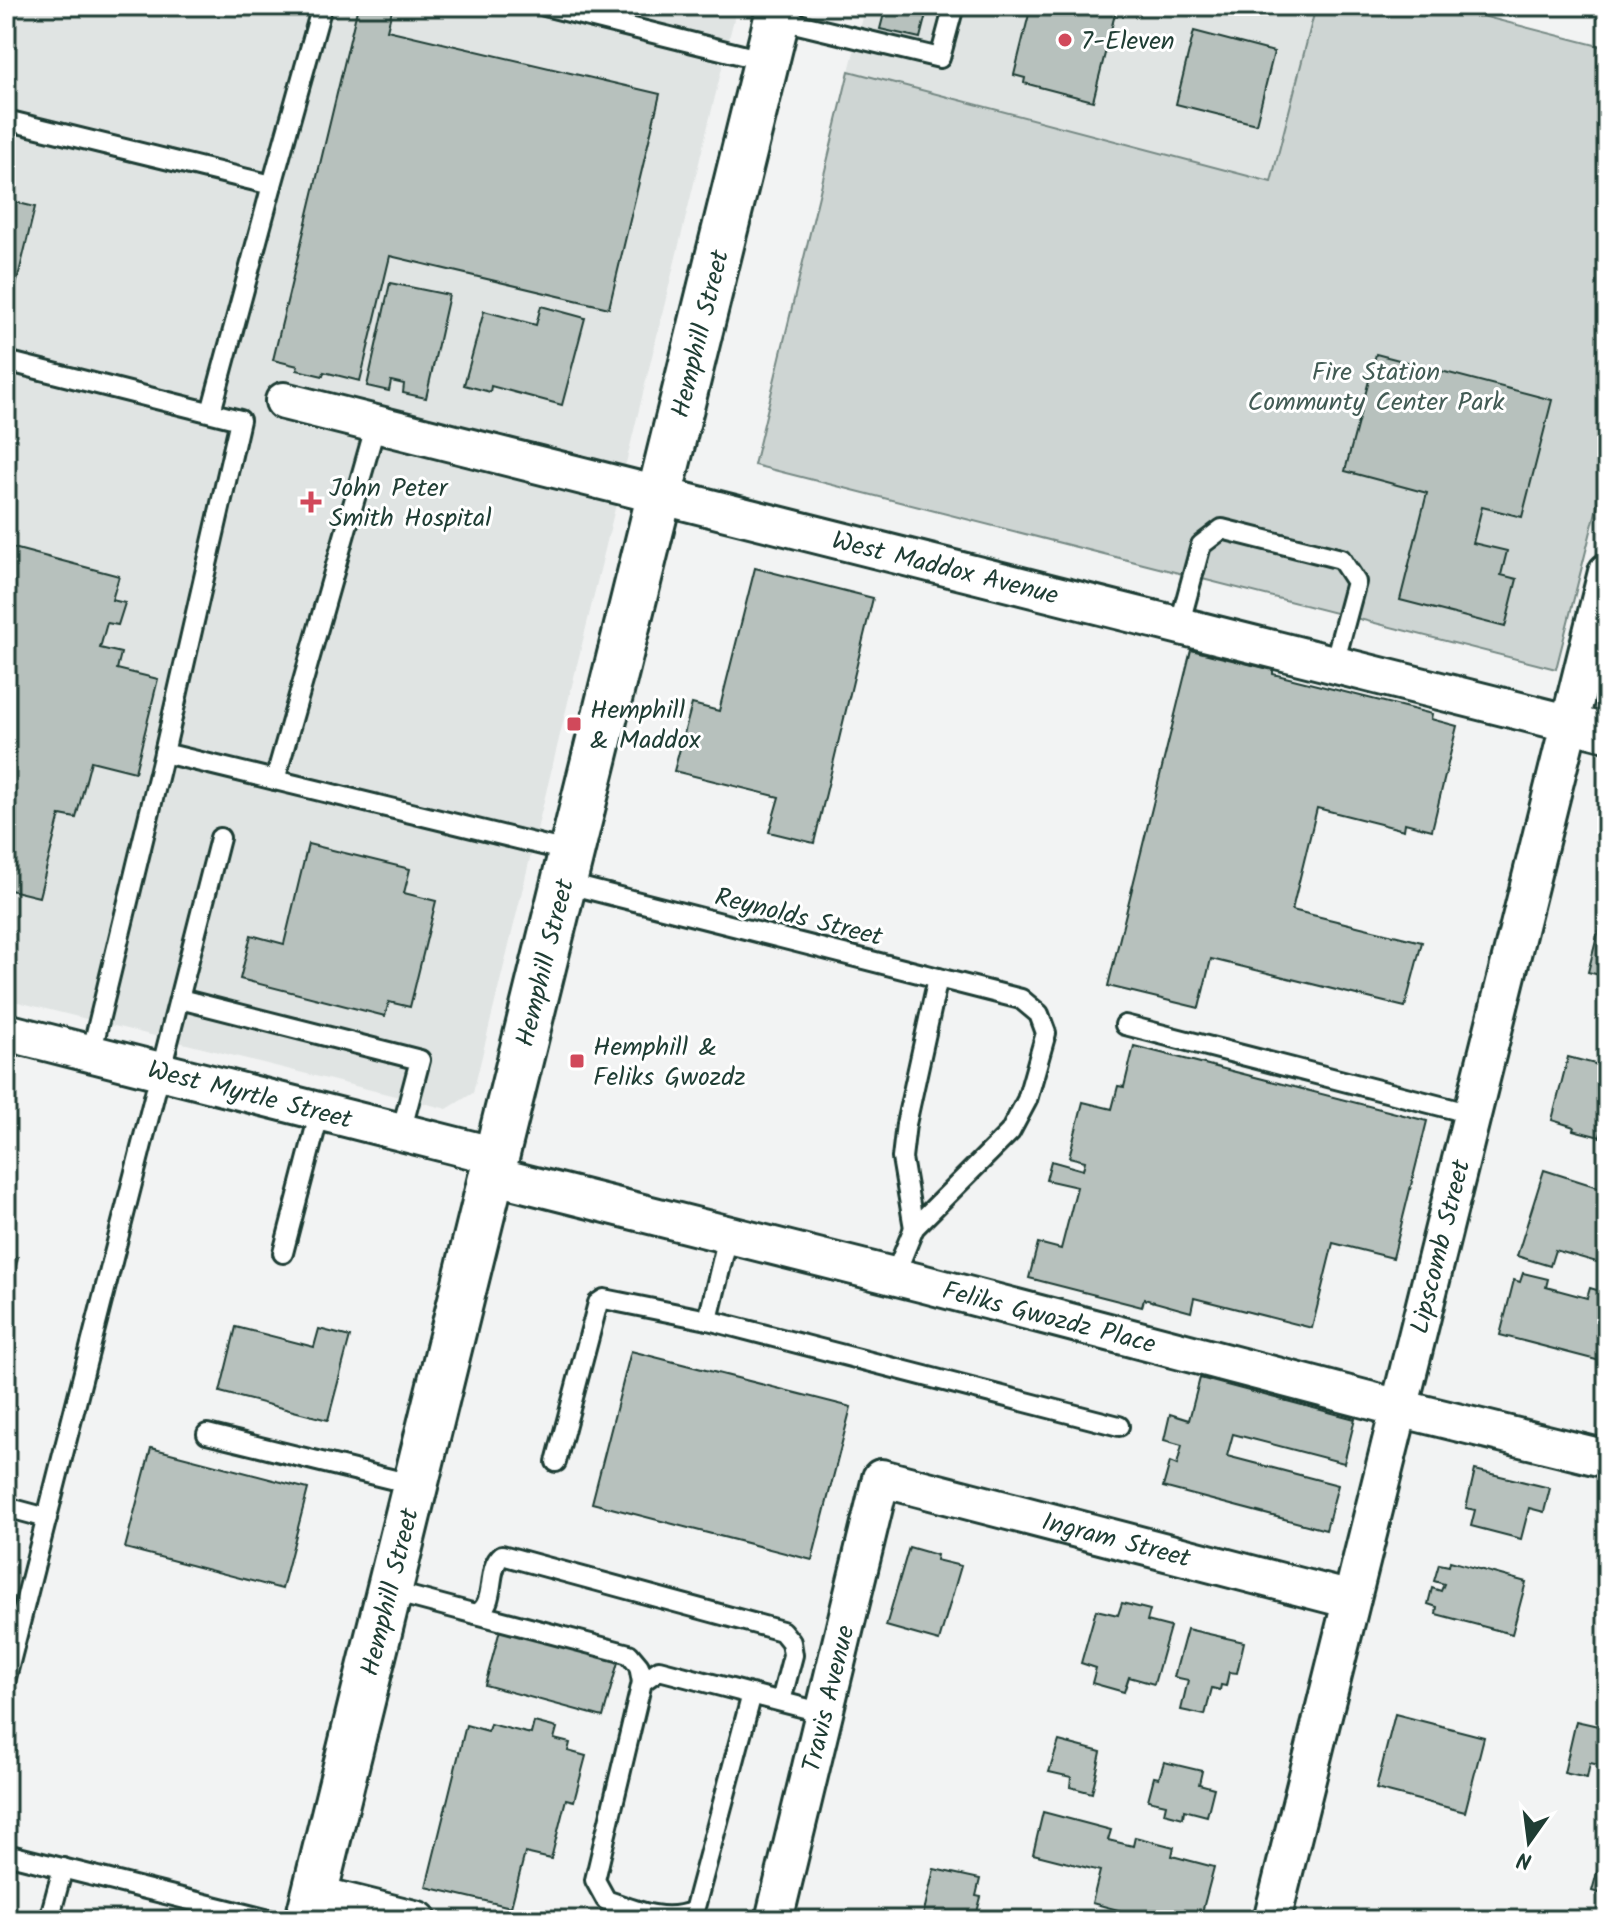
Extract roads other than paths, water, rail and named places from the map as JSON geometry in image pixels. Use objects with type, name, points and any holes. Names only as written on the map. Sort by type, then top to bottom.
[{"type":"main road","name":"Hemphill Street","points":[[311,1907],[779,12]]},
{"type":"street","name":"West Maddox Avenue","points":[[284,401],[1607,733]]},
{"type":"street","name":"Lipscomb Street","points":[[1272,1920],[1607,572]]},
{"type":"street","name":"West Myrtle Street","points":[[6,1032],[401,1132],[494,1166]]},
{"type":"street","name":"Feliks Gwozdz Place","points":[[494,1166],[728,1236],[1607,1459]]},
{"type":"street","name":"Ingram Street","points":[[881,1478],[1351,1600]]},
{"type":"street","name":"Travis Avenue","points":[[774,1920],[881,1478]]},
{"type":"street","points":[[311,1907],[418,1920]]},
{"type":"lane","points":[[211,412],[322,6]]},
{"type":"lane","points":[[545,6],[766,61]]},
{"type":"lane","points":[[779,12],[940,58],[954,6]]},
{"type":"lane","points":[[6,120],[272,185]]},
{"type":"lane","points":[[6,361],[240,420],[91,1054]]},
{"type":"lane","points":[[275,780],[376,424]]},
{"type":"lane","points":[[1179,626],[1201,545],[1222,529],[1341,559],[1356,582],[1334,664]]},
{"type":"lane","name":"Reynolds Street","points":[[164,753],[275,780],[938,978],[1021,999],[1039,1014],[1046,1033],[1027,1100],[1010,1132],[914,1228]]},
{"type":"lane","points":[[6,1678],[220,838]]},
{"type":"lane","points":[[894,1277],[914,1228],[902,1158],[938,978]]},
{"type":"lane","points":[[180,999],[420,1060],[401,1132]]},
{"type":"lane","points":[[1125,1025],[1472,1114]]},
{"type":"lane","points":[[283,1253],[320,1111]]},
{"type":"lane","points":[[708,1320],[728,1236]]},
{"type":"lane","points":[[556,1462],[598,1303],[604,1299],[708,1320],[1119,1426]]},
{"type":"lane","points":[[207,1434],[415,1485]]},
{"type":"lane","points":[[6,1507],[47,1518]]},
{"type":"lane","points":[[476,1614],[486,1607],[496,1562],[502,1555],[782,1631],[791,1642],[793,1655],[781,1701]]},
{"type":"lane","points":[[389,1591],[629,1654],[639,1666],[642,1682],[595,1880],[606,1900],[641,1912],[677,1918],[694,1911],[752,1694]]},
{"type":"lane","points":[[642,1682],[659,1670],[824,1713]]},
{"type":"lane","points":[[6,1854],[269,1920]]},
{"type":"lane","points":[[49,1920],[63,1868]]},
{"type":"place","name":"7-Eleven","points":[[1065,40]]},
{"type":"place","name":"John Peter Smith Hospital","points":[[311,502]]},
{"type":"place","name":"Hemphill & Maddox","points":[[574,724]]},
{"type":"place","name":"Hemphill & Feliks Gwozdz","points":[[577,1061]]},
{"type":"park label","name":"Fire Station Communty Center Park","points":[[1376,386]]}]
